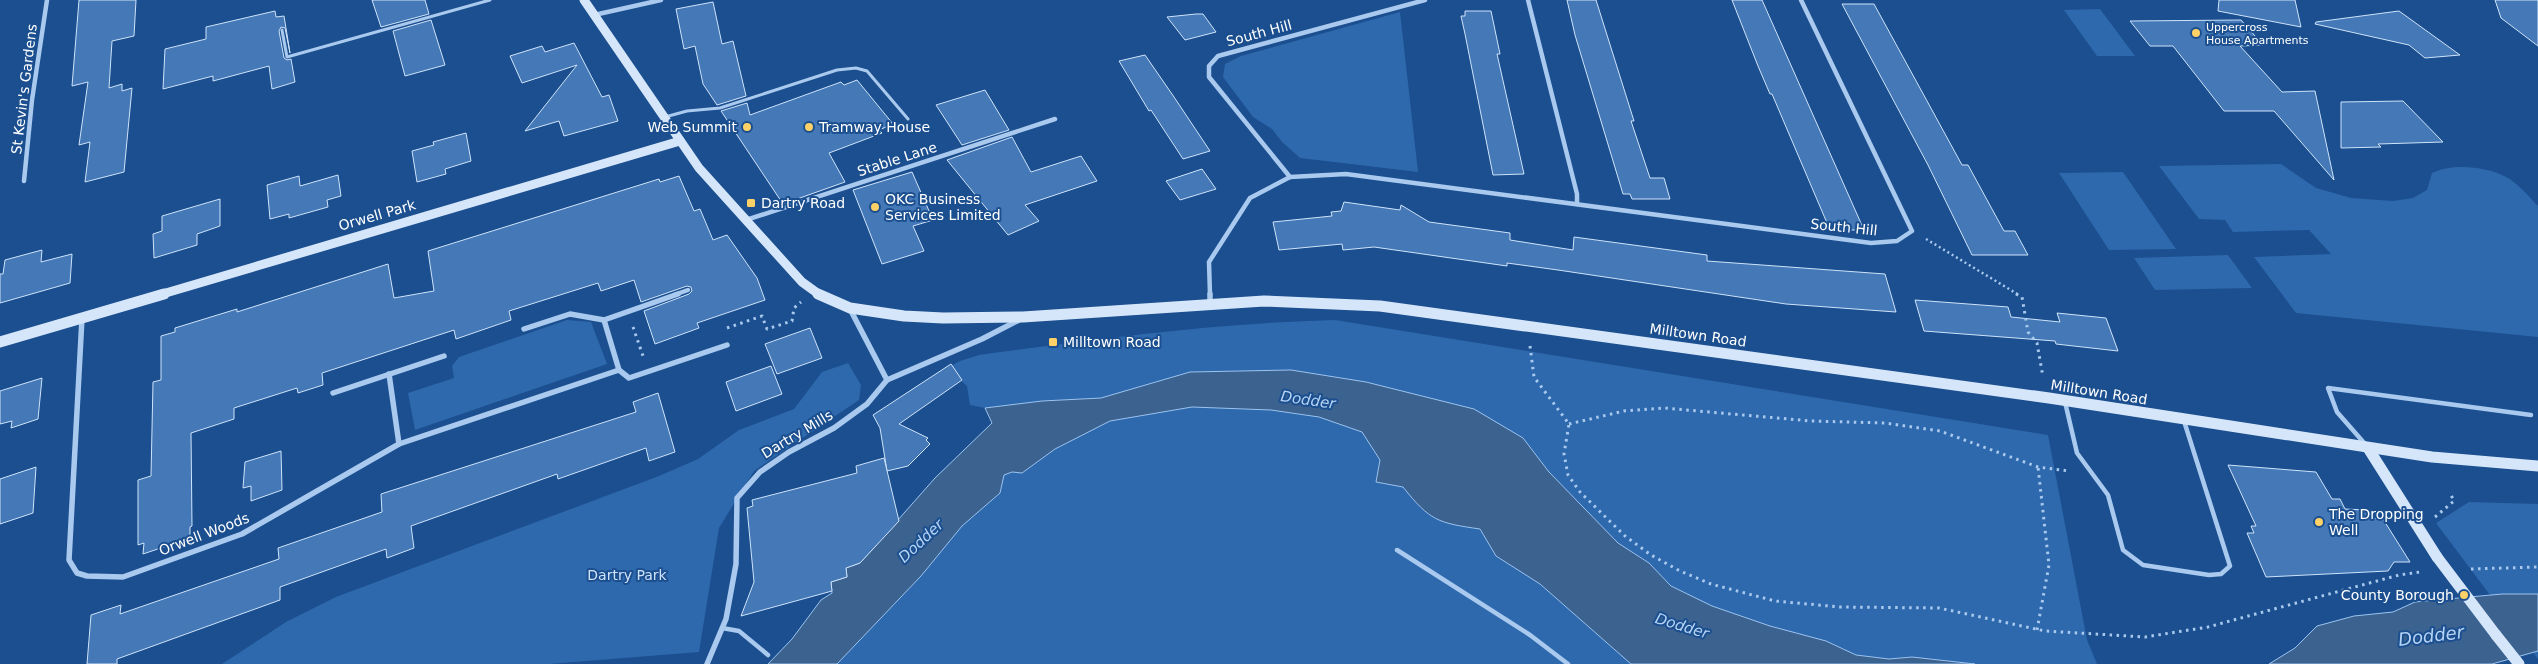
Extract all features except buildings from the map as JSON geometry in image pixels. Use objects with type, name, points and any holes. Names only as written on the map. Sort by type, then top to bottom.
[{"type":"main road","points":[[584,0],[699,168],[802,282],[826,298],[850,308]]},
{"type":"main road","name":"Orwell Park","points":[[0,342],[680,141]]},
{"type":"main road","name":"Milltown Road","points":[[850,308],[914,317],[1024,317],[1264,300],[1380,306],[2065,400],[2432,458],[2538,466]]},
{"type":"main road","points":[[2368,448],[2437,558],[2517,662]]},
{"type":"street","name":"St Kevin's Gardens","points":[[24,181],[32,100],[47,0]]},
{"type":"street","points":[[594,15],[661,0]]},
{"type":"street","name":"South Hill","points":[[1290,177],[1209,77],[1210,66],[1218,56],[1425,0]]},
{"type":"street","points":[[1528,0],[1577,194],[1577,204]]},
{"type":"street","points":[[1802,0],[1912,231]]},
{"type":"street","name":"Stable Lane","points":[[745,220],[1055,119]]},
{"type":"street","name":"South Hill","points":[[1210,305],[1209,262],[1250,198],[1290,177],[1346,174],[1871,243],[1897,241],[1912,231]]},
{"type":"street","points":[[524,329],[570,314],[604,320],[688,290]]},
{"type":"street","points":[[850,308],[887,380]]},
{"type":"street","name":"Orwell Woods","points":[[82,317],[74,498],[69,560],[77,573],[87,576],[123,577],[242,534],[399,444],[620,370],[629,378],[727,345]]},
{"type":"street","name":"Dartry Mills","points":[[707,664],[722,628],[736,564],[737,498],[760,472],[789,452],[834,428],[866,404],[887,380],[982,339],[1024,317]]},
{"type":"street","points":[[604,320],[620,370]]},
{"type":"street","points":[[333,392],[444,356]]},
{"type":"street","points":[[388,374],[399,444]]},
{"type":"lane","points":[[282,30],[287,57],[490,0]]},
{"type":"lane","points":[[664,117],[687,111],[720,108],[837,70],[856,68],[867,70],[908,119]]},
{"type":"lane","points":[[2368,448],[2336,412],[2328,388],[2531,414]]},
{"type":"lane","points":[[2065,400],[2077,453],[2108,495],[2123,550],[2144,564],[2209,575],[2226,571],[2230,566],[2195,449],[2183,418]]},
{"type":"lane","points":[[1397,550],[1530,635],[1568,664]]},
{"type":"lane","points":[[722,628],[739,630],[768,655]]},
{"type":"path","points":[[1912,231],[2022,297],[2028,332],[2037,343],[2038,362]]},
{"type":"path","points":[[1527,326],[1534,377],[1569,424],[1563,452],[1565,469],[1571,480],[1627,539],[1666,563],[1734,590],[1786,603],[1842,608],[1877,606],[1937,608],[1954,610],[2037,630],[2107,633],[2129,637],[2196,631],[2399,574],[2420,572]]},
{"type":"path","points":[[1569,424],[1624,411],[1664,408],[1812,421],[1885,423],[1940,431],[1983,444],[2038,467],[2092,474]]},
{"type":"path","points":[[2037,630],[2049,566],[2038,467]]},
{"type":"path","points":[[2431,522],[2454,501],[2450,493]]},
{"type":"path","points":[[2471,569],[2538,567]]},
{"type":"green space","points":[[2100,9],[2135,56],[2097,56],[2064,10]]},
{"type":"green space","points":[[1400,12],[1418,172],[1300,158],[1282,142],[1272,129],[1253,117],[1223,77],[1225,64],[1241,56]]},
{"type":"green space","points":[[2281,164],[2316,188],[2351,198],[2393,201],[2413,198],[2427,190],[2432,173],[2459,167],[2489,170],[2498,173],[2519,186],[2538,206],[2538,337],[2296,313],[2254,257],[2331,254],[2309,230],[2233,232],[2225,220],[2199,219],[2159,166]]},
{"type":"green space","points":[[2123,172],[2176,249],[2109,250],[2059,173]]},
{"type":"green space","points":[[2228,255],[2252,288],[2155,290],[2134,258]]},
{"type":"green space","points":[[567,320],[591,322],[607,364],[415,430],[408,393],[454,378],[452,366],[459,357]]},
{"type":"green space","points":[[1335,320],[2048,435],[2087,640],[2097,664],[1975,664],[1912,657],[1889,659],[1856,655],[1826,641],[1770,626],[1712,606],[1671,586],[1649,563],[1618,543],[1549,472],[1523,438],[1366,382],[1291,370],[1190,372],[1101,398],[1042,401],[985,408],[970,405],[967,386],[947,368],[960,361],[979,355],[1112,338],[1245,324]]},
{"type":"green space","name":"Dartry Park","points":[[848,363],[861,385],[859,400],[754,471],[719,528],[699,652],[549,664],[222,664],[286,622],[336,597],[659,476],[698,459],[739,430],[794,409],[822,372]]},
{"type":"green space","points":[[1192,407],[1271,410],[1319,417],[1362,432],[1380,460],[1376,482],[1403,487],[1428,514],[1444,522],[1480,529],[1496,556],[1540,584],[1631,664],[837,664],[921,576],[962,526],[1000,493],[1004,475],[1012,472],[1022,473],[1055,449],[1110,421]]},
{"type":"green space","points":[[2469,502],[2538,504],[2538,659],[2436,523]]},
{"type":"water","name":"Dodder","points":[[1291,370],[1366,382],[1474,409],[1523,438],[1549,472],[1618,543],[1649,563],[1671,586],[1712,606],[1770,626],[1826,641],[1856,655],[1889,659],[1912,657],[1975,664],[1631,664],[1540,584],[1496,556],[1480,529],[1444,522],[1428,514],[1403,487],[1376,482],[1380,460],[1362,432],[1319,417],[1271,410],[1192,407],[1110,421],[1055,449],[1022,473],[1012,472],[1004,475],[1000,493],[962,526],[921,576],[837,664],[768,664],[792,639],[821,600],[832,593],[831,582],[847,577],[846,568],[860,563],[935,478],[992,423],[985,408],[1042,401],[1101,398],[1190,372]]},
{"type":"water","name":"Dodder","points":[[2502,594],[2538,594],[2538,651],[2492,664],[2269,664],[2295,648],[2317,626],[2354,616],[2393,612],[2415,602]]},
{"type":"place","name":"Uppercross House Apartments","points":[[2196,33]]},
{"type":"place","name":"Web Summit","points":[[747,127]]},
{"type":"place","name":"Tramway House","points":[[809,127]]},
{"type":"place","name":"Dartry Road","points":[[751,203]]},
{"type":"place","name":"OKC Business Services Limited","points":[[875,207]]},
{"type":"place","name":"Milltown Road","points":[[1053,342]]},
{"type":"place","name":"The Dropping Well","points":[[2319,522]]},
{"type":"place","name":"County Borough","points":[[2464,595]]}]
